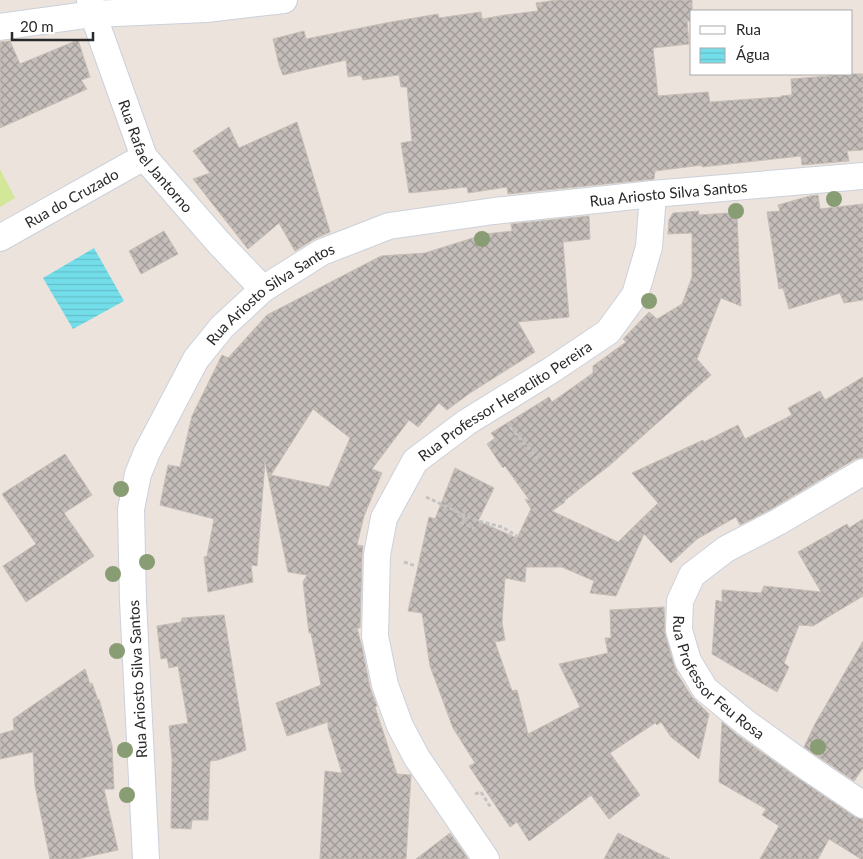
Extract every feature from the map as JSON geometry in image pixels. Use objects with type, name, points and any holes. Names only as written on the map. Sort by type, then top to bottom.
[{"type":"street","points":[[0,27],[91,7],[206,9],[284,0]]},
{"type":"street","name":"Rua Rafael Jantorno","points":[[91,7],[144,157],[219,243],[263,289]]},
{"type":"street","name":"Rua do Cruzado","points":[[0,238],[144,157]]},
{"type":"street","name":"Rua Ariosto Silva Santos","points":[[146,859],[133,601],[131,509],[138,474],[146,452],[196,359],[222,326],[263,289],[322,252],[389,226],[494,211],[653,194],[863,176]]},
{"type":"street","name":"Rua Professor Heraclito Pereira","points":[[486,859],[417,758],[400,726],[385,685],[375,636],[377,555],[384,518],[415,461],[467,422],[550,371],[608,332],[635,295],[649,247],[653,194]]},
{"type":"street","name":"Rua Professor Feu Rosa","points":[[863,472],[778,522],[726,549],[692,575],[680,601],[679,630],[688,661],[705,689],[745,722],[806,767],[863,805]]},
{"type":"path","points":[[506,422],[538,459]]},
{"type":"path","points":[[402,484],[475,520],[502,527],[517,536]]},
{"type":"path","points":[[464,515],[462,523],[475,529]]},
{"type":"green space","points":[[0,169],[15,198],[0,207]]},
{"type":"water","points":[[94,248],[124,301],[73,329],[43,278]]},
{"type":"building","points":[[557,0],[692,0],[690,21],[687,21],[689,44],[653,48],[658,96],[708,92],[710,102],[781,97],[792,95],[791,79],[863,74],[863,150],[847,151],[849,161],[802,165],[801,156],[702,167],[702,165],[655,171],[654,179],[508,194],[507,187],[468,193],[467,187],[409,193],[401,143],[412,141],[407,87],[401,87],[399,75],[363,80],[361,75],[348,77],[346,60],[283,75],[273,39],[304,31],[306,39],[438,14],[439,18],[481,12],[482,19],[538,11],[536,3]]},
{"type":"building","points":[[78,40],[90,77],[81,80],[87,89],[0,128],[0,42],[10,41],[20,64]]},
{"type":"building","points":[[297,122],[330,232],[295,251],[279,223],[248,249],[193,179],[210,173],[193,151],[229,127],[239,148]]},
{"type":"building","points":[[818,195],[820,209],[863,204],[863,300],[844,303],[840,293],[789,309],[783,288],[779,289],[767,212],[780,211],[778,205]]},
{"type":"building","points":[[699,211],[698,215],[729,213],[729,216],[737,216],[741,306],[721,298],[697,359],[711,375],[610,465],[552,511],[618,542],[658,503],[632,473],[738,425],[745,439],[792,415],[788,408],[820,391],[825,400],[863,377],[863,457],[855,459],[771,509],[740,525],[736,517],[697,539],[671,563],[644,534],[616,596],[590,593],[594,581],[562,567],[526,567],[525,582],[505,578],[502,622],[505,640],[495,642],[512,691],[517,690],[528,734],[580,707],[559,664],[608,653],[605,638],[611,638],[610,610],[664,607],[665,634],[676,672],[692,697],[709,714],[699,759],[671,737],[661,722],[657,725],[655,723],[610,753],[640,795],[609,819],[591,795],[529,841],[517,822],[510,827],[469,766],[475,763],[453,728],[430,666],[422,613],[408,611],[429,517],[435,519],[455,468],[494,488],[478,521],[517,538],[531,509],[525,499],[530,501],[505,466],[503,468],[487,444],[495,438],[491,433],[549,397],[552,402],[593,373],[593,366],[626,342],[623,339],[649,312],[657,319],[682,304],[692,277],[692,233],[668,234],[669,220],[673,213]]},
{"type":"building","points":[[589,216],[590,239],[563,242],[569,317],[518,322],[535,352],[470,393],[447,410],[439,403],[418,427],[409,420],[372,469],[382,473],[364,516],[357,545],[363,546],[360,628],[357,628],[370,688],[397,774],[411,775],[406,859],[320,859],[325,771],[342,773],[328,728],[328,722],[287,736],[276,703],[321,685],[311,633],[309,633],[303,582],[307,575],[288,572],[265,462],[257,566],[251,565],[253,582],[208,592],[204,557],[207,556],[214,519],[160,505],[168,465],[180,467],[192,416],[222,355],[228,358],[267,315],[381,256],[425,253],[476,237],[476,235],[512,231],[511,224]],"holes":[[[313,409],[350,438],[329,487],[271,475]]]},
{"type":"building","points":[[164,231],[178,254],[141,274],[129,251]]},
{"type":"building","points":[[65,454],[92,495],[64,513],[94,556],[26,602],[3,566],[36,544],[2,494]]},
{"type":"building","points":[[863,519],[863,596],[813,626],[799,625],[784,663],[789,667],[777,692],[712,654],[716,600],[722,602],[722,590],[761,593],[764,586],[821,592],[798,552],[847,524],[849,528]]},
{"type":"building","points":[[224,615],[246,750],[210,761],[208,820],[192,820],[191,829],[171,828],[172,759],[169,726],[188,723],[178,666],[169,668],[167,658],[161,659],[157,626],[181,622],[182,618]]},
{"type":"building","points":[[863,641],[863,768],[854,781],[804,747],[815,724]]},
{"type":"building","points":[[85,669],[90,684],[92,683],[99,699],[112,745],[114,789],[104,789],[118,850],[77,859],[50,859],[35,786],[33,752],[0,759],[0,734],[14,730],[13,719]]},
{"type":"building","points":[[722,722],[799,779],[855,817],[863,820],[863,859],[829,839],[818,859],[760,859],[779,826],[762,815],[766,809],[719,782]]},
{"type":"building","points":[[450,833],[468,859],[416,859]]},
{"type":"building","points":[[618,833],[670,859],[604,859]]}]
